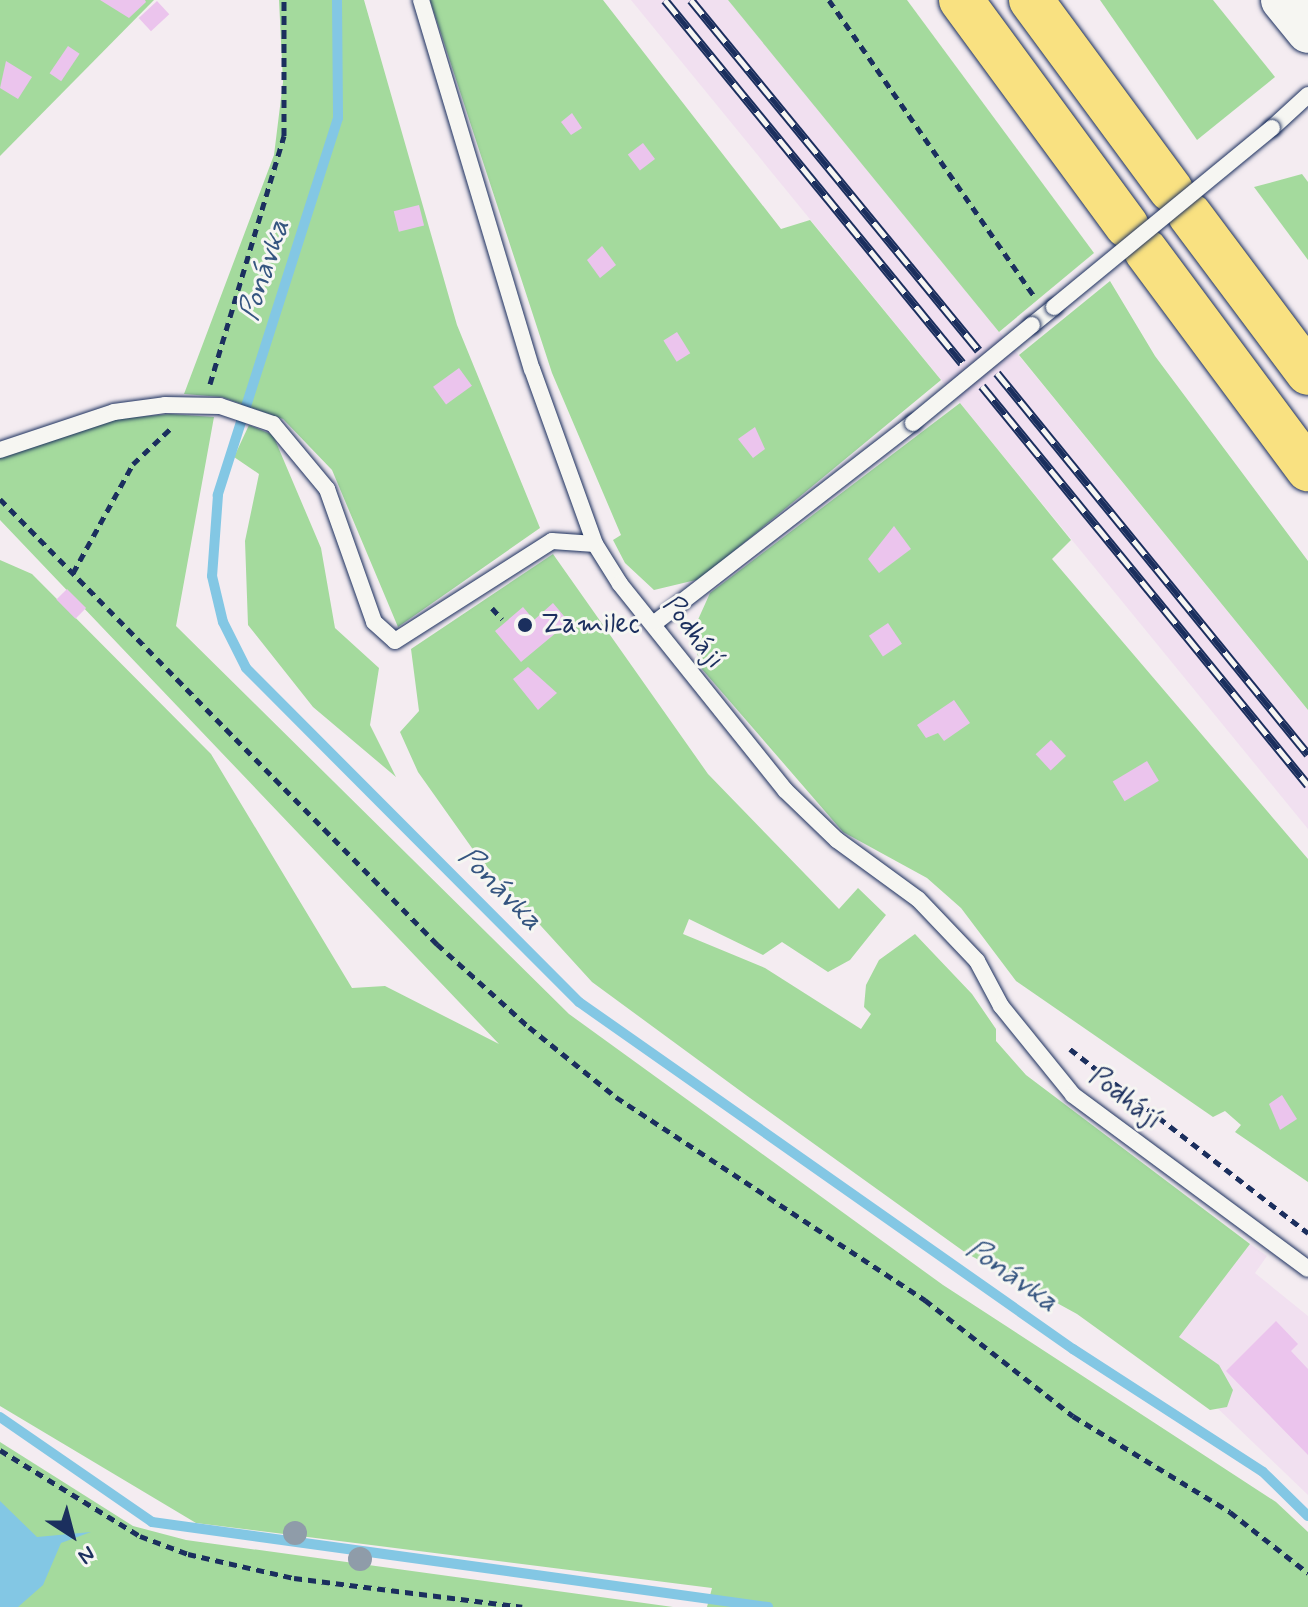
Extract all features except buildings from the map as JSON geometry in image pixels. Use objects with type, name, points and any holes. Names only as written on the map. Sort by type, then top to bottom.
[{"type":"highway","points":[[961,0],[1308,469]]},
{"type":"highway","points":[[1031,0],[1308,373]]},
{"type":"street","points":[[1282,0],[1308,32]]},
{"type":"lane","name":"Podhájí","points":[[421,0],[532,369],[595,544],[785,790],[837,840],[918,899],[969,952],[1073,1095],[1308,1269]]},
{"type":"lane","points":[[656,622],[913,423],[1308,95]]},
{"type":"lane","points":[[0,450],[114,412],[207,405],[273,424],[327,489],[374,622],[395,641],[552,541],[595,544]]},
{"type":"path","points":[[73,573],[133,464],[207,405],[284,136],[284,0]]},
{"type":"path","points":[[829,0],[892,99],[1051,309]]},
{"type":"path","points":[[0,499],[437,944],[529,1027],[616,1097],[925,1300],[1073,1416],[1230,1512],[1308,1573]]},
{"type":"path","points":[[1054,1039],[1307,1232]]},
{"type":"path","points":[[0,1450],[140,1536],[188,1554],[294,1578],[522,1607]]},
{"type":"shaded area","points":[[631,0],[728,0],[751,27],[1308,710],[1308,829]]},
{"type":"shaded area","points":[[1250,1244],[1267,1256],[1255,1273],[1308,1316],[1308,1495],[1163,1356]]},
{"type":"green space","points":[[0,0],[154,0],[0,156]]},
{"type":"green space","points":[[279,0],[364,0],[457,325],[540,528],[398,627],[332,470],[283,419],[222,397],[184,394],[274,155],[283,82]]},
{"type":"green space","points":[[430,0],[603,0],[781,229],[810,220],[941,380],[700,579],[654,590],[625,563],[613,540],[621,535],[552,373]]},
{"type":"green space","points":[[728,0],[907,0],[1094,253],[999,332]]},
{"type":"green space","points":[[1100,0],[1213,0],[1275,77],[1197,140]]},
{"type":"green space","points":[[1302,174],[1308,182],[1308,260],[1254,187]]},
{"type":"green space","points":[[1110,281],[1155,356],[1308,561],[1308,710],[1019,355]]},
{"type":"green space","points":[[960,403],[1071,540],[1052,559],[1308,859],[1308,1182],[1235,1132],[1241,1125],[1225,1111],[1213,1117],[1016,981],[961,908],[927,878],[843,832],[701,668],[692,633],[710,593]]},
{"type":"green space","points":[[170,414],[214,417],[176,626],[569,1014],[943,1285],[1276,1502],[1308,1532],[1308,1607],[707,1607],[712,1588],[196,1523],[0,1406],[0,560],[32,574],[211,754],[352,988],[385,986],[499,1044],[0,520],[0,458],[115,419]]},
{"type":"green space","points":[[249,425],[273,435],[321,548],[335,628],[379,668],[370,725],[396,777],[313,707],[248,625],[245,541],[259,474],[234,457]]},
{"type":"green space","points":[[553,554],[708,774],[839,909],[858,888],[886,915],[850,960],[828,972],[782,942],[763,955],[689,919],[683,934],[765,968],[861,1029],[871,1014],[864,1007],[866,985],[879,960],[915,934],[972,994],[996,1029],[996,1041],[1026,1075],[1250,1244],[1179,1337],[1219,1365],[1233,1390],[1227,1407],[1210,1410],[1077,1314],[966,1253],[750,1098],[592,982],[479,858],[418,772],[400,732],[419,711],[411,649]]},
{"type":"green space","points":[[0,1442],[133,1526],[186,1540],[673,1607],[0,1607]]},
{"type":"water","points":[[0,1501],[37,1537],[91,1532],[61,1543],[43,1585],[18,1607],[0,1607]]},
{"type":"waterway","name":"Ponávka","points":[[337,0],[338,118],[218,495],[212,576],[223,622],[246,668],[579,1002],[1073,1349],[1263,1472],[1308,1516]]},
{"type":"waterway","points":[[0,1417],[152,1522],[768,1607]]},
{"type":"railway","points":[[665,0],[962,363]]},
{"type":"railway","points":[[691,0],[978,350]]},
{"type":"railway","points":[[997,373],[1308,754]]},
{"type":"railway","points":[[982,386],[1308,785]]},
{"type":"place","name":"Zamilec","points":[[525,625]]}]
